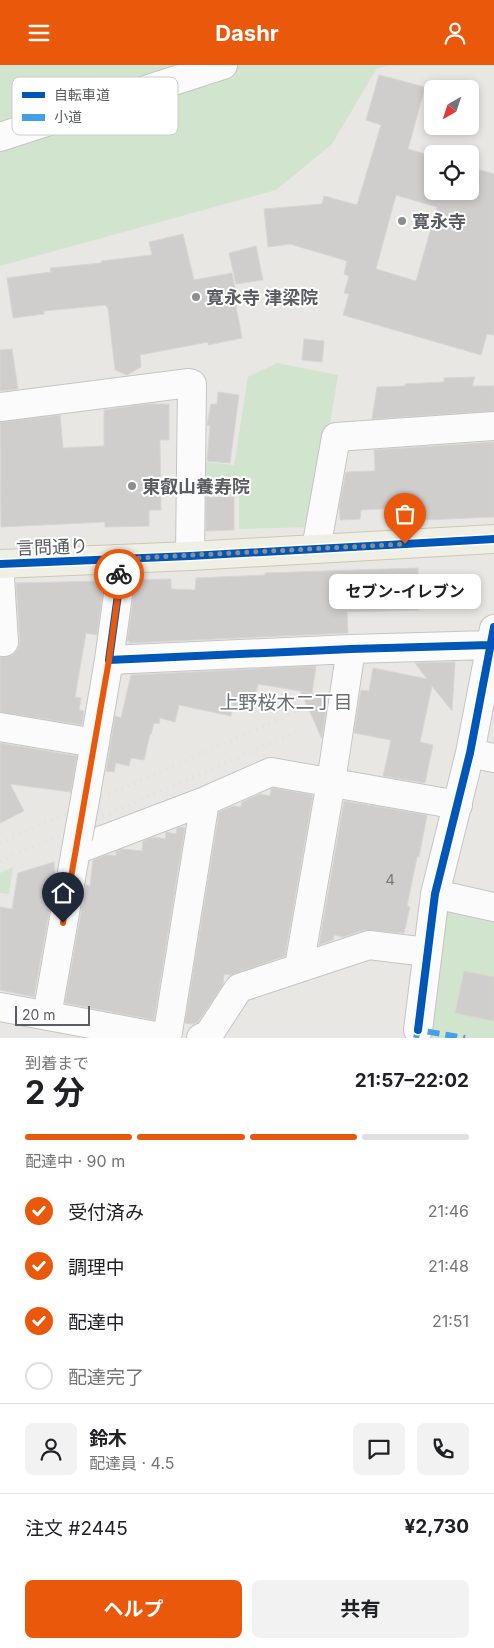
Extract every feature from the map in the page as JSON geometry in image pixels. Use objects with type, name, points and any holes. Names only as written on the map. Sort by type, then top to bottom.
[{"type":"main road","name":"言問通り","points":[[0,564],[190,556],[494,539]]},
{"type":"street","points":[[178,80],[224,65]]},
{"type":"street","points":[[0,137],[12,133]]},
{"type":"street","points":[[0,407],[192,384],[190,556]]},
{"type":"street","points":[[316,549],[336,437],[494,426]]},
{"type":"street","points":[[47,1015],[109,660],[120,580],[118,559]]},
{"type":"street","points":[[0,579],[4,642]]},
{"type":"street","points":[[109,660],[351,649],[492,636],[482,756],[458,805],[435,894],[418,1030]]},
{"type":"street","points":[[299,967],[351,649]]},
{"type":"street","points":[[0,727],[94,743]]},
{"type":"street","points":[[77,844],[205,801],[271,772],[458,805]]},
{"type":"street","points":[[0,1007],[166,1038],[205,801]]},
{"type":"street","points":[[435,894],[494,907]]},
{"type":"street","points":[[201,1038],[209,1034],[238,988],[369,945],[427,952]]},
{"type":"green space","points":[[0,65],[391,65],[377,68],[332,144],[276,190],[0,266]]},
{"type":"green space","points":[[277,363],[338,375],[313,527],[239,529],[239,496],[205,496],[205,462],[234,465],[248,377]]},
{"type":"green space","points":[[13,867],[9,894],[0,893],[0,873]]},
{"type":"green space","points":[[442,910],[494,920],[494,1038],[421,1038]]},
{"type":"building","points":[[379,75],[424,87],[408,149],[424,154],[424,200],[479,200],[479,170],[494,174],[494,335],[487,334],[481,355],[343,315],[349,294],[344,293],[349,276],[344,274],[347,261],[290,244],[268,247],[264,209],[322,204],[324,196],[357,205],[381,125],[366,120]],"holes":[[[396,195],[437,207],[416,281],[376,269]]]},
{"type":"building","points":[[183,234],[194,280],[232,273],[242,338],[208,345],[208,342],[140,355],[141,367],[127,375],[115,370],[108,308],[106,305],[44,311],[44,314],[13,318],[7,278],[51,272],[50,268],[152,255],[149,242]]},
{"type":"building","points":[[256,246],[263,280],[236,284],[229,253]]},
{"type":"building","points":[[304,339],[324,341],[322,362],[302,360]]},
{"type":"building","points":[[12,349],[18,389],[0,391],[0,350]]},
{"type":"building","points":[[475,377],[472,386],[494,386],[494,411],[372,419],[377,387],[444,382],[444,378]]},
{"type":"building","points":[[218,392],[239,395],[230,463],[207,461],[210,426],[207,425],[211,404],[217,404]]},
{"type":"building","points":[[145,404],[169,404],[169,440],[160,440],[161,510],[149,510],[149,526],[105,527],[105,522],[1,527],[0,422],[60,415],[63,448],[104,446],[104,410]]},
{"type":"building","points":[[494,442],[494,517],[400,521],[400,508],[361,510],[360,519],[340,520],[339,507],[346,472],[375,471],[374,450]]},
{"type":"building","points":[[206,497],[234,497],[234,530],[206,531]]},
{"type":"building","points":[[418,568],[419,610],[347,612],[348,633],[129,643],[127,641],[136,580],[171,579],[171,589],[195,590],[196,578],[265,575],[265,573]]},
{"type":"building","points":[[104,581],[97,635],[86,633],[75,697],[81,698],[79,710],[84,711],[82,725],[0,712],[0,657],[13,655],[18,649],[20,642],[16,583]]},
{"type":"building","points":[[455,662],[452,711],[432,686],[420,742],[433,745],[425,783],[383,776],[391,740],[354,733],[361,690],[369,691],[373,668],[427,679],[415,663]]},
{"type":"building","points":[[316,666],[312,693],[258,684],[253,709],[233,705],[231,716],[179,705],[175,722],[160,718],[159,724],[154,723],[144,760],[131,758],[129,766],[116,763],[114,772],[106,771],[115,716],[121,718],[131,675]]},
{"type":"building","points":[[301,692],[328,695],[322,739]]},
{"type":"building","points":[[0,743],[77,756],[71,792],[10,784],[24,811],[0,823]]},
{"type":"building","points":[[271,789],[313,795],[285,956],[231,975],[224,974],[223,985],[198,1022],[193,1024],[185,1023],[219,812],[233,806],[241,807],[242,802],[260,794],[270,796]]},
{"type":"building","points":[[344,801],[427,815],[407,906],[410,907],[404,933],[364,930],[343,937],[334,935],[333,940],[319,945]]},
{"type":"building","points":[[179,827],[185,828],[154,1020],[65,1003],[86,885],[90,886],[93,860],[107,855],[116,856],[116,851],[123,849],[142,851],[143,841],[154,837],[165,839],[166,832],[176,834]]},
{"type":"building","points":[[54,862],[55,880],[34,997],[0,990],[0,907],[12,909],[18,873]]},
{"type":"building","points":[[464,971],[494,977],[494,1021],[455,1013]]},
{"type":"railway","points":[[0,843],[297,711]]},
{"type":"railway","points":[[0,861],[299,731]]},
{"type":"marked path","points":[[416,1038],[418,1030],[465,1038]]},
{"type":"cycle path","points":[[0,564],[190,556],[494,539]]},
{"type":"cycle path","points":[[118,559],[120,580],[109,660],[490,645]]},
{"type":"cycle path","points":[[418,1030],[435,894],[470,753],[494,627]]},
{"type":"way so far","points":[[119,574],[118,559],[405,544]]},
{"type":"place","name":"寛永寺","points":[[402,221]]},
{"type":"place","name":"寛永寺 津梁院","points":[[196,297]]},
{"type":"place","name":"東叡山養寿院","points":[[132,486]]},
{"type":"place","name":"セブン-イレブン","points":[[405,544]]},
{"type":"district","name":"上野桜木二丁目","points":[[286,702]]},
{"type":"route","points":[[63,923],[109,660],[120,580],[119,574]]}]
